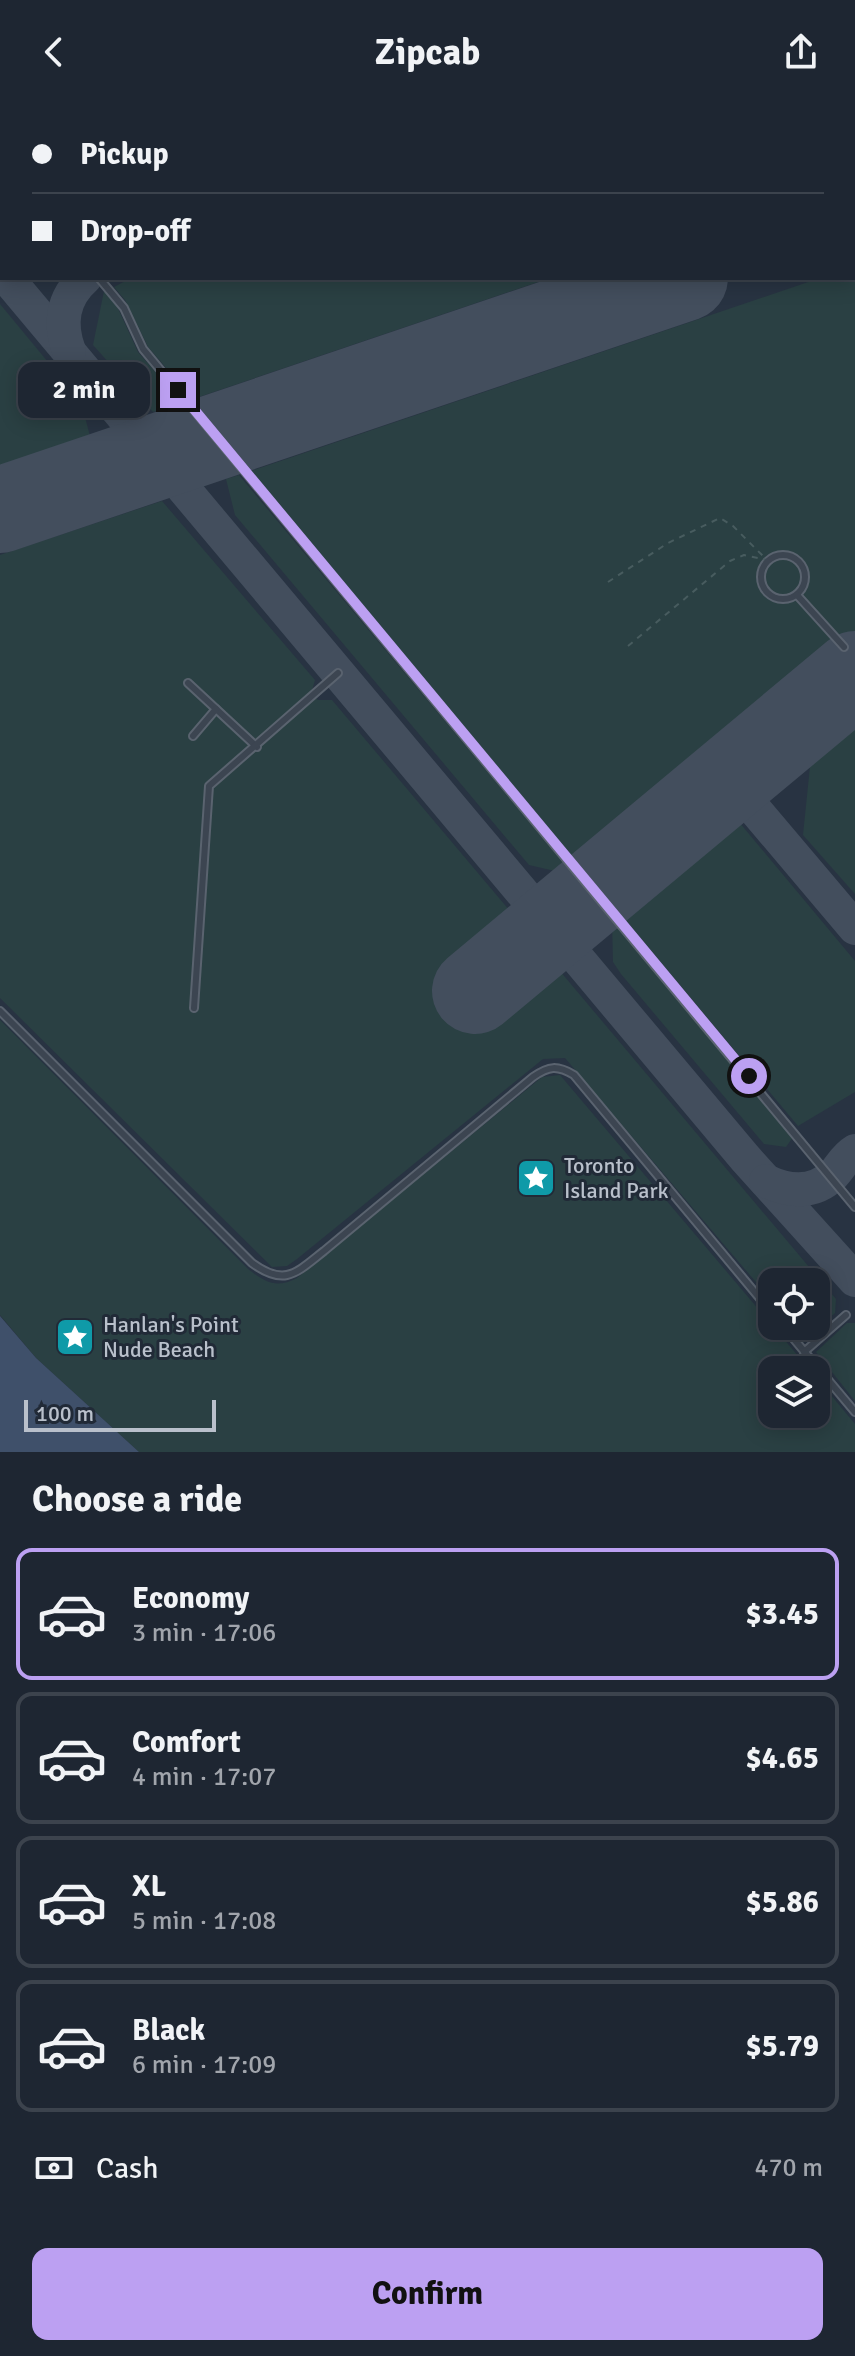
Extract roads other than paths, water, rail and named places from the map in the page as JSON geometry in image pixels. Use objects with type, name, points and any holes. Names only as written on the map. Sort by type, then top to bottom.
[{"type":"lane","points":[[101,280],[124,308],[143,349],[855,1207]]},
{"type":"lane","points":[[781,555],[801,563],[805,584],[797,595],[783,600],[769,594],[761,581],[768,561],[781,555]]},
{"type":"lane","points":[[797,595],[844,647]]},
{"type":"lane","points":[[194,1008],[209,786],[338,673]]},
{"type":"lane","points":[[188,683],[257,747]]},
{"type":"lane","points":[[193,736],[216,709]]},
{"type":"lane","points":[[0,1011],[252,1263],[269,1275],[283,1277],[299,1270],[533,1077],[547,1068],[560,1067],[574,1075],[758,1296]]},
{"type":"lane","points":[[804,1352],[846,1315]]},
{"type":"lane","points":[[794,1340],[855,1412]]},
{"type":"water","points":[[0,1316],[36,1358],[139,1452],[0,1452]]},
{"type":"place","name":"Toronto Island Park","points":[[536,1178]]},
{"type":"place","name":"Hanlan's Point Nude Beach","points":[[75,1337]]}]
